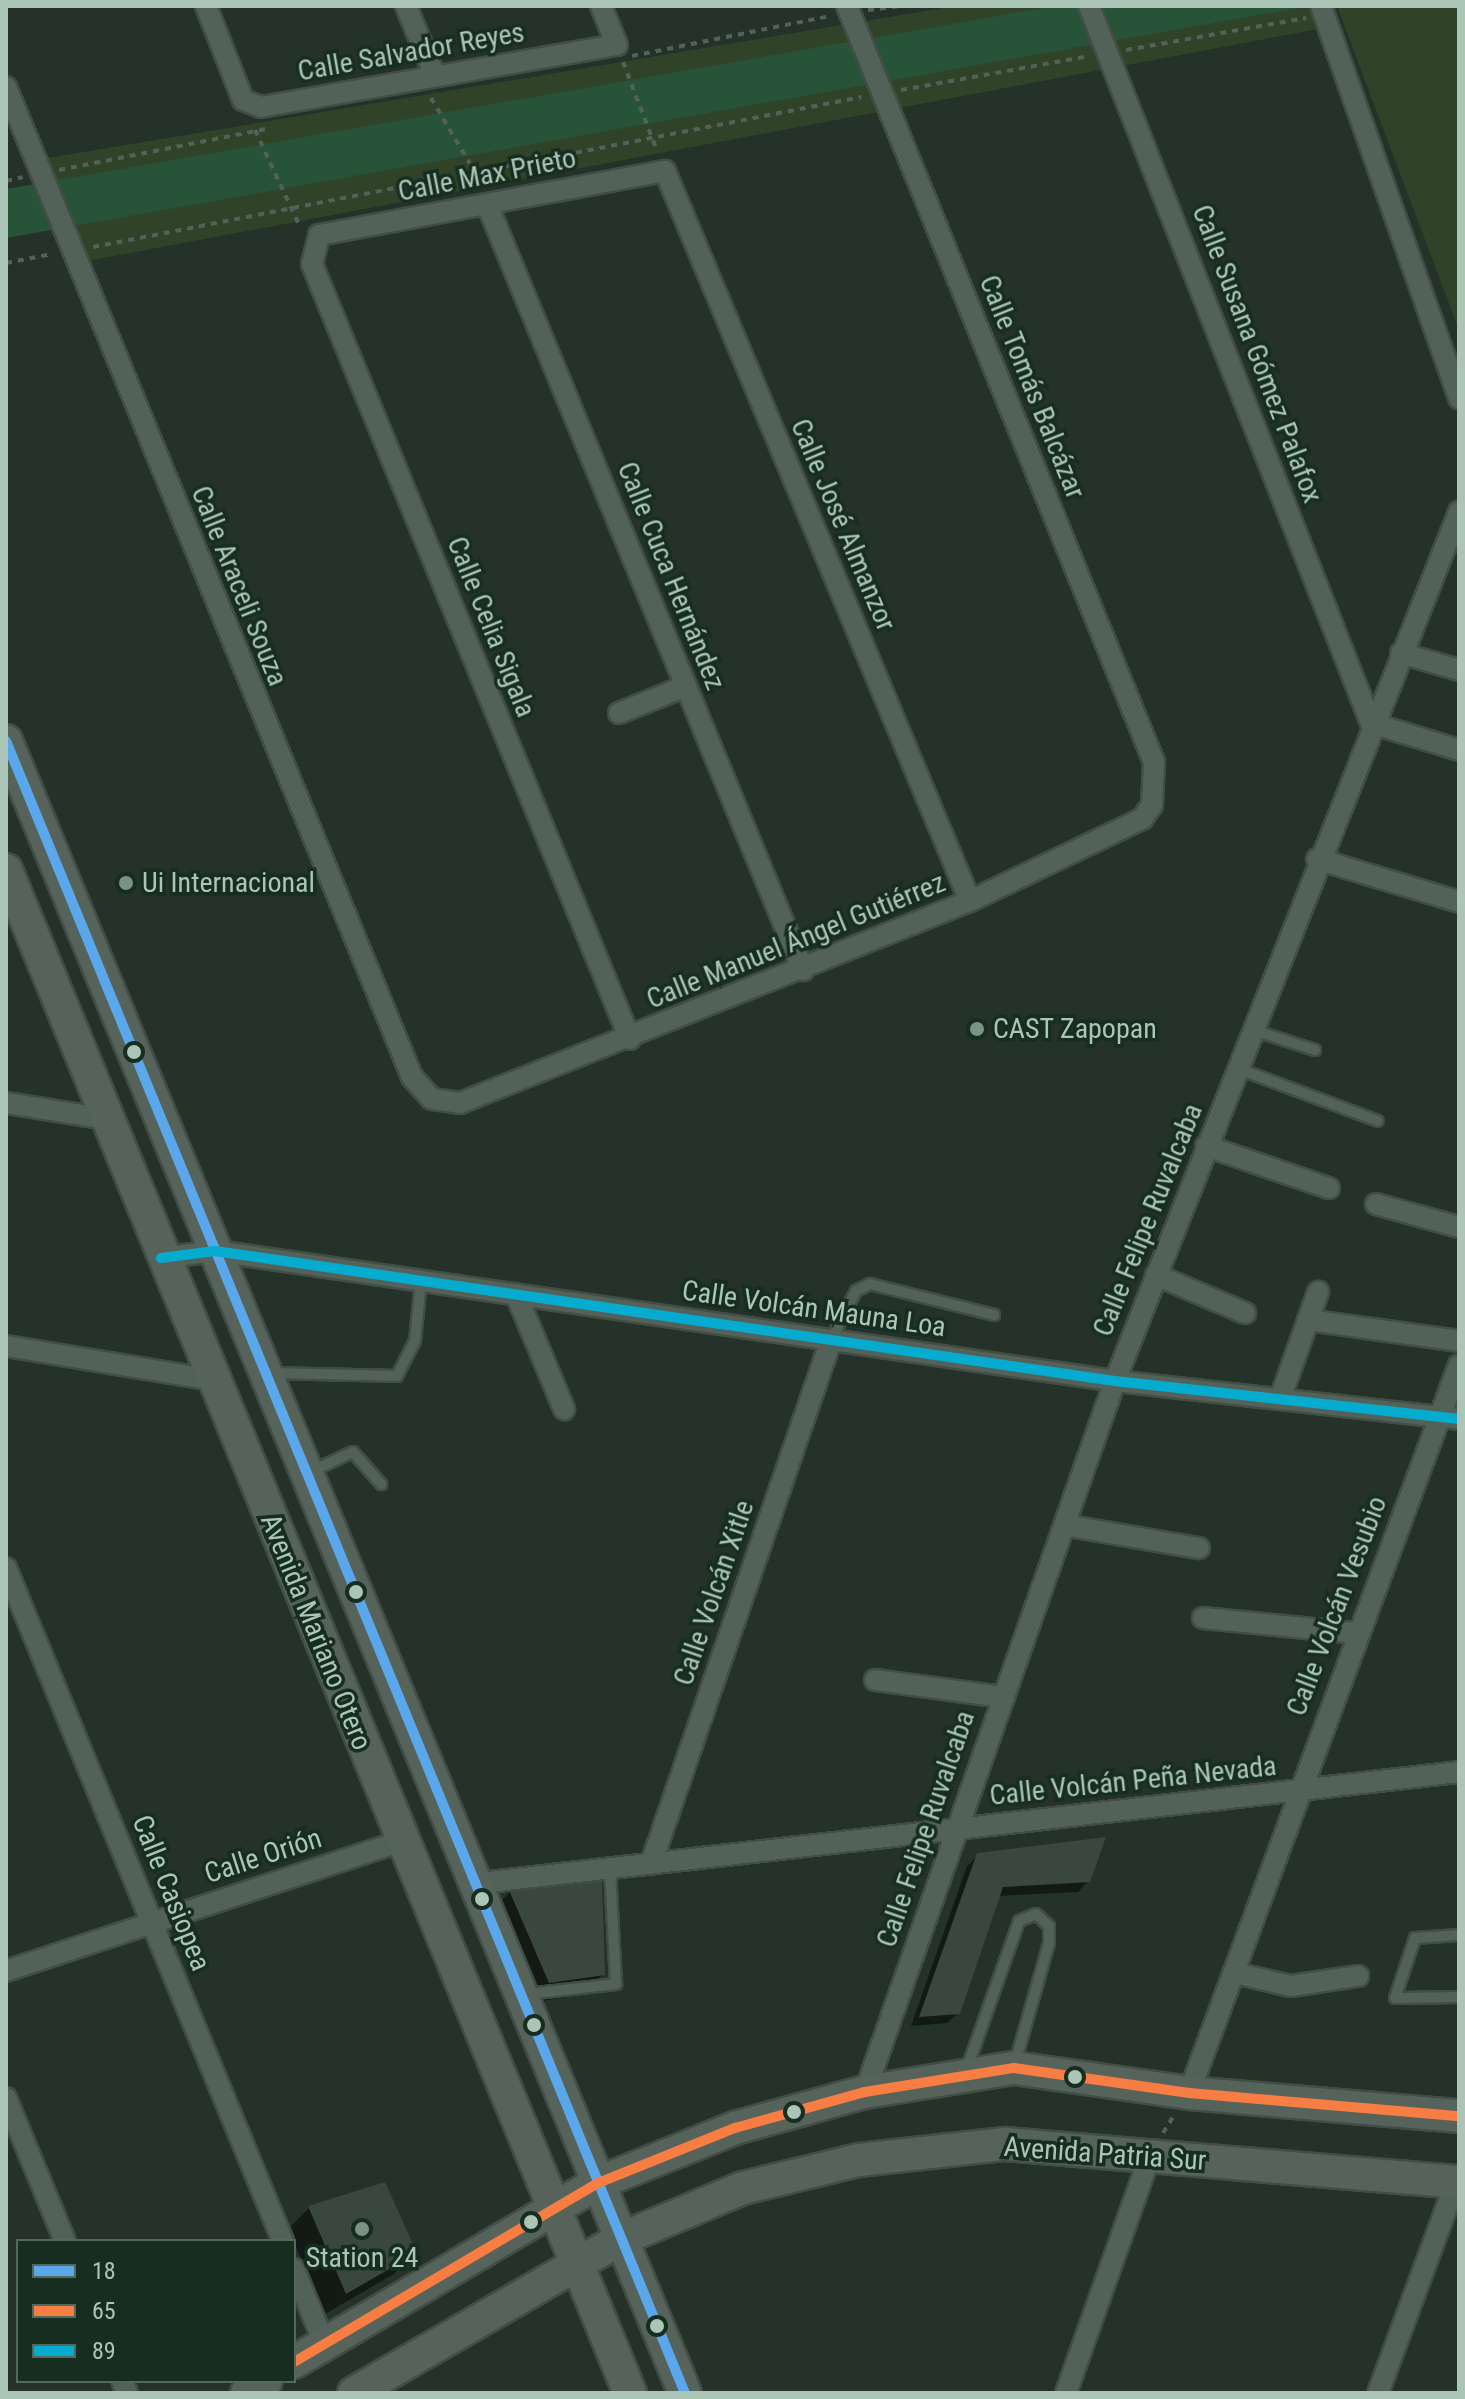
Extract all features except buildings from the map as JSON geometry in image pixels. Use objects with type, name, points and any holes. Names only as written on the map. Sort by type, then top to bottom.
[{"type":"main road","name":"Avenida Mariano Otero","points":[[6,741],[215,1251],[480,1883],[598,2183],[685,2393]]},
{"type":"main road","name":"Avenida Mariano Otero","points":[[6,870],[161,1258],[630,2393]]},
{"type":"main road","points":[[296,2361],[598,2183],[735,2128],[865,2092],[1014,2068],[1189,2093],[1459,2116]]},
{"type":"main road","name":"Avenida Patria Sur","points":[[354,2393],[621,2239],[743,2188],[859,2160],[1005,2144],[1457,2182]]},
{"type":"street","name":"Calle Salvador Reyes","points":[[206,6],[243,100],[261,107],[617,45],[601,6]]},
{"type":"street","points":[[406,6],[435,76]]},
{"type":"street","name":"Calle Tomás Balcázar","points":[[847,6],[1154,762],[1156,790]]},
{"type":"street","name":"Calle Susana Gómez Palafox","points":[[1089,6],[1371,723]]},
{"type":"street","points":[[1323,10],[1459,398]]},
{"type":"street","name":"Calle Araceli Souza","points":[[6,87],[412,1077],[432,1099]]},
{"type":"street","name":"Calle Max Prieto","points":[[319,235],[665,171]]},
{"type":"street","name":"Calle José Almanzor","points":[[665,171],[970,901]]},
{"type":"street","name":"Calle Cuca Hernández","points":[[487,204],[803,970]]},
{"type":"street","name":"Calle Celia Sigala","points":[[319,235],[312,264],[630,1039]]},
{"type":"street","name":"Calle Felipe Ruvalcaba","points":[[865,2092],[1115,1381],[1206,1146],[1256,1031],[1317,859],[1459,512]]},
{"type":"street","points":[[1401,653],[1459,670]]},
{"type":"street","points":[[619,713],[686,686]]},
{"type":"street","points":[[1371,723],[1459,750]]},
{"type":"street","name":"Calle Manuel Ángel Gutiérrez","points":[[432,1099],[460,1103],[630,1039],[970,901],[1142,819],[1156,790]]},
{"type":"street","points":[[1317,859],[1459,902]]},
{"type":"street","points":[[6,1103],[107,1119]]},
{"type":"street","points":[[1206,1146],[1329,1188]]},
{"type":"street","points":[[1376,1204],[1459,1227]]},
{"type":"street","name":"Calle Volcán Mauna Loa","points":[[161,1258],[215,1251],[1115,1381],[1449,1418]]},
{"type":"street","points":[[1156,1275],[1245,1313]]},
{"type":"street","points":[[1280,1399],[1318,1292]]},
{"type":"street","points":[[516,1294],[564,1409]]},
{"type":"street","points":[[1308,1320],[1459,1341]]},
{"type":"street","name":"Calle Volcán Xitle","points":[[651,1864],[831,1340]]},
{"type":"street","points":[[6,1346],[213,1380]]},
{"type":"street","name":"Calle Volcán Vesubio","points":[[1189,2093],[1357,1633],[1449,1418],[1459,1365]]},
{"type":"street","points":[[1064,1525],[1199,1548]]},
{"type":"street","name":"Calle Casiopea","points":[[6,1568],[282,2239]]},
{"type":"street","points":[[1203,1618],[1357,1633]]},
{"type":"street","points":[[875,1680],[1002,1697]]},
{"type":"street","name":"Calle Volcán Peña Nevada","points":[[480,1883],[1459,1772]]},
{"type":"street","name":"Calle Orión","points":[[6,1971],[401,1841]]},
{"type":"street","points":[[1235,1973],[1291,1986],[1358,1976]]},
{"type":"street","points":[[6,2098],[64,2239]]},
{"type":"street","points":[[1066,2393],[1150,2156]]},
{"type":"street","points":[[1378,2393],[1457,2182]]},
{"type":"street","points":[[296,2274],[324,2343]]},
{"type":"lane","points":[[1256,1031],[1315,1050]]},
{"type":"lane","points":[[1239,1069],[1378,1121]]},
{"type":"lane","points":[[266,1373],[397,1376],[415,1341],[421,1281]]},
{"type":"lane","points":[[831,1340],[856,1291],[870,1284],[994,1315]]},
{"type":"lane","points":[[308,1473],[353,1452],[381,1484]]},
{"type":"lane","points":[[524,1995],[616,1984],[610,1868]]},
{"type":"lane","points":[[964,2076],[1019,1921],[1036,1914],[1049,1926],[1049,1943],[1014,2068]]},
{"type":"lane","points":[[1459,1935],[1415,1938],[1395,1998],[1459,1997]]},
{"type":"path","points":[[6,263],[68,242],[287,209],[882,92],[1323,10]]},
{"type":"path","points":[[625,68],[649,130]]},
{"type":"path","points":[[430,98],[481,172]]},
{"type":"path","points":[[255,131],[287,209]]},
{"type":"path","points":[[1150,2156],[1189,2093]]},
{"type":"shaded area","points":[[955,6],[1321,6],[1329,27],[77,263],[42,159]]},
{"type":"shaded area","points":[[1055,6],[1309,6],[6,238],[6,189]]},
{"type":"shaded area","points":[[1337,6],[1459,6],[1459,330]]},
{"type":"transit line","name":"18","points":[[6,741],[685,2393]]},
{"type":"transit line","name":"89","points":[[161,1258],[215,1251],[1115,1381],[1459,1419]]},
{"type":"transit line","name":"65","points":[[296,2361],[598,2183],[735,2128],[865,2092],[1014,2068],[1189,2093],[1459,2116]]},
{"type":"place","name":"Ui Internacional","points":[[126,883]]},
{"type":"place","name":"CAST Zapopan","points":[[977,1029]]},
{"type":"place","name":"Station 24","points":[[362,2229]]}]
